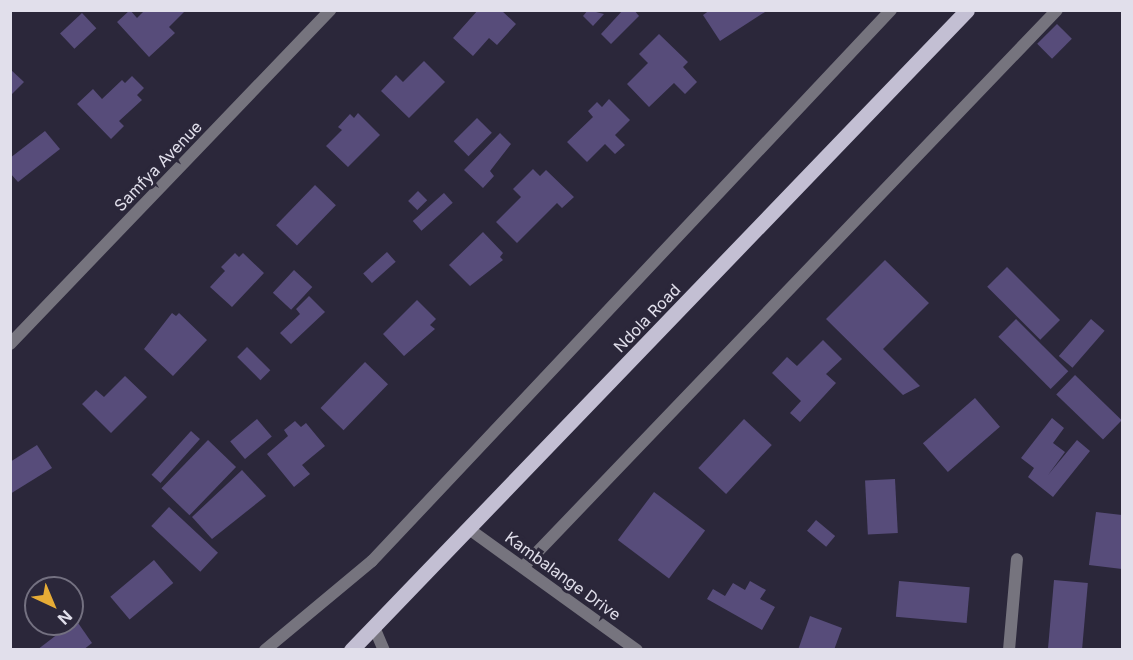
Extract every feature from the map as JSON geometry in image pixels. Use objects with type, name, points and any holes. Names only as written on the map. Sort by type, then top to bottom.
[{"type":"main road","name":"Ndola Road","points":[[351,650],[967,10]]},
{"type":"street","name":"Samfya Avenue","points":[[10,344],[330,10]]},
{"type":"street","points":[[265,650],[372,561],[891,10]]},
{"type":"street","points":[[524,566],[1057,10]]},
{"type":"street","name":"Kambalange Drive","points":[[469,529],[524,566],[637,650]]},
{"type":"street","points":[[1009,650],[1017,559]]},
{"type":"street","points":[[374,627],[384,650]]},
{"type":"building","points":[[130,10],[137,18],[145,10],[186,10],[169,27],[175,33],[149,57],[117,22]]},
{"type":"building","points":[[478,10],[501,10],[516,24],[497,45],[489,38],[473,56],[453,38]]},
{"type":"building","points":[[588,10],[604,14],[593,26],[583,16]]},
{"type":"building","points":[[623,10],[634,10],[639,16],[611,44],[601,34]]},
{"type":"building","points":[[710,10],[768,10],[720,41],[703,15]]},
{"type":"building","points":[[82,13],[96,28],[74,49],[60,33]]},
{"type":"building","points":[[1057,24],[1072,39],[1052,59],[1037,44]]},
{"type":"building","points":[[659,34],[688,62],[683,67],[697,82],[685,94],[674,83],[649,107],[627,84],[648,63],[639,54]]},
{"type":"building","points":[[424,61],[445,82],[409,118],[381,91],[396,75],[403,82]]},
{"type":"building","points":[[10,69],[24,82],[10,96]]},
{"type":"building","points":[[132,76],[144,88],[137,95],[142,100],[119,121],[124,126],[111,139],[77,104],[93,89],[102,99],[122,80],[125,83]]},
{"type":"building","points":[[609,99],[630,120],[615,135],[625,145],[615,154],[605,144],[587,162],[567,142],[593,117],[588,111],[597,102],[602,107]]},
{"type":"building","points":[[358,113],[380,135],[348,167],[326,146],[342,130],[338,127],[350,114],[354,118]]},
{"type":"building","points":[[477,118],[492,133],[469,156],[454,141]]},
{"type":"building","points":[[45,131],[60,149],[18,182],[10,173],[10,158]]},
{"type":"building","points":[[500,133],[511,144],[490,171],[494,176],[483,188],[464,170]]},
{"type":"building","points":[[533,169],[540,176],[546,170],[574,197],[562,208],[557,203],[517,243],[496,222],[521,197],[513,189]]},
{"type":"building","points":[[315,185],[336,205],[297,245],[276,225]]},
{"type":"building","points":[[418,191],[427,200],[417,210],[408,201]]},
{"type":"building","points":[[444,193],[453,203],[421,231],[413,221]]},
{"type":"building","points":[[483,232],[503,253],[500,257],[503,260],[470,286],[449,265]]},
{"type":"building","points":[[387,252],[396,262],[372,283],[363,273]]},
{"type":"building","points":[[235,253],[239,257],[243,253],[264,273],[232,307],[210,287],[225,271],[221,267]]},
{"type":"building","points":[[885,260],[929,303],[883,349],[920,386],[903,395],[826,319]]},
{"type":"building","points":[[1007,267],[1060,320],[1040,340],[987,287]]},
{"type":"building","points":[[294,270],[312,287],[291,310],[273,293]]},
{"type":"building","points":[[309,296],[325,312],[291,344],[280,333],[300,314],[296,309]]},
{"type":"building","points":[[417,300],[436,319],[430,325],[435,329],[404,356],[383,334]]},
{"type":"building","points":[[172,313],[176,316],[179,313],[207,340],[173,376],[144,349]]},
{"type":"building","points":[[1016,319],[1068,371],[1051,389],[998,337]]},
{"type":"building","points":[[1091,319],[1105,331],[1072,368],[1059,356]]},
{"type":"building","points":[[823,340],[842,359],[826,374],[836,383],[800,422],[790,413],[801,401],[772,373],[787,357],[797,366]]},
{"type":"building","points":[[247,347],[270,370],[260,380],[237,357]]},
{"type":"building","points":[[365,362],[388,384],[344,430],[321,408]]},
{"type":"building","points":[[1075,375],[1122,420],[1103,440],[1056,394]]},
{"type":"building","points":[[125,376],[147,397],[111,433],[82,404],[96,390],[104,397]]},
{"type":"building","points":[[975,398],[1000,427],[948,472],[923,443]]},
{"type":"building","points":[[1052,418],[1064,428],[1053,443],[1065,452],[1048,475],[1077,440],[1090,451],[1053,497],[1028,477],[1034,468],[1021,458]]},
{"type":"building","points":[[257,419],[272,437],[245,459],[230,441]]},
{"type":"building","points":[[744,419],[772,445],[726,494],[698,468]]},
{"type":"building","points":[[295,421],[301,427],[306,423],[325,446],[302,465],[310,474],[294,487],[267,454],[288,436],[284,430]]},
{"type":"building","points":[[191,431],[200,439],[160,483],[152,475]]},
{"type":"building","points":[[208,440],[236,467],[190,515],[161,488]]},
{"type":"building","points":[[37,445],[52,468],[10,494],[10,462]]},
{"type":"building","points":[[242,470],[266,496],[212,539],[192,517]]},
{"type":"building","points":[[895,479],[898,533],[868,534],[865,481]]},
{"type":"building","points":[[654,492],[705,531],[669,578],[618,540]]},
{"type":"building","points":[[169,507],[218,553],[200,572],[151,526]]},
{"type":"building","points":[[1096,512],[1122,515],[1122,569],[1089,565]]},
{"type":"building","points":[[816,520],[835,536],[826,547],[807,531]]},
{"type":"building","points":[[154,560],[173,583],[130,620],[110,597]]},
{"type":"building","points":[[1054,580],[1088,583],[1082,650],[1048,650]]},
{"type":"building","points":[[750,581],[766,590],[760,599],[775,607],[762,630],[707,599],[713,589],[725,596],[733,583],[745,590]]},
{"type":"building","points":[[899,581],[970,587],[967,623],[896,617]]},
{"type":"building","points":[[810,616],[842,628],[834,650],[798,650]]},
{"type":"building","points":[[84,632],[92,643],[83,650],[37,650],[55,636],[84,636]]}]
